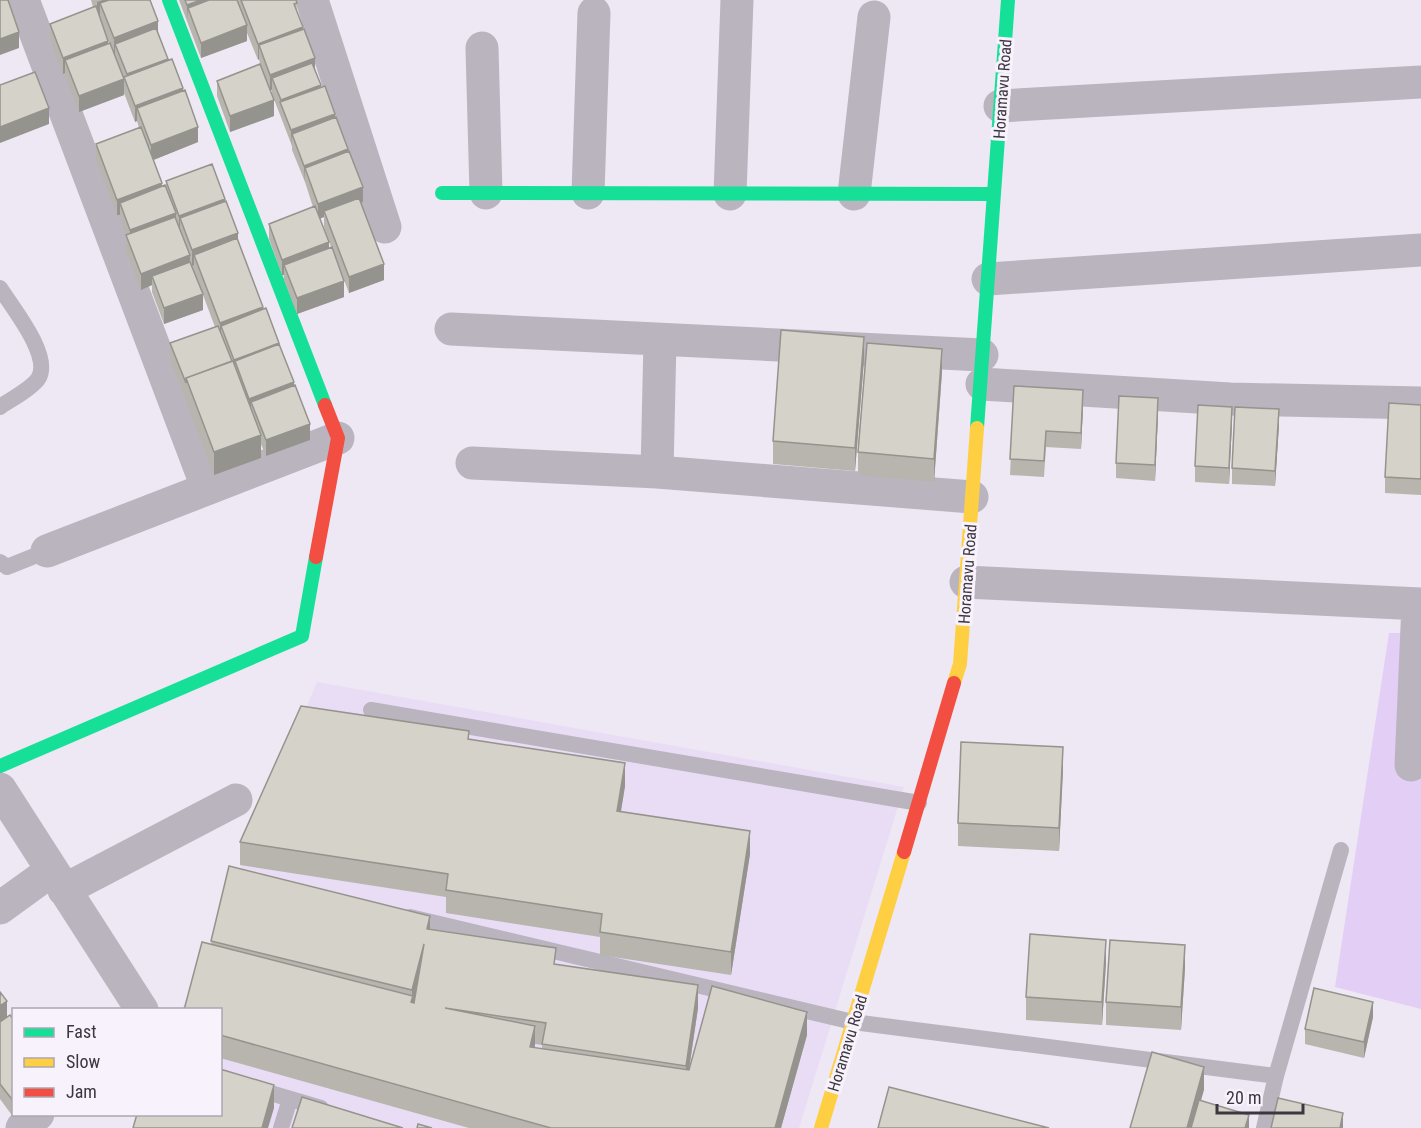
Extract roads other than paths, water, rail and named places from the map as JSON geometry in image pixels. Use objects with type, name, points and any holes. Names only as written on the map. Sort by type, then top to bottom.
[{"type":"street","points":[[23,0],[207,487]]},
{"type":"street","points":[[0,766],[302,636],[338,438],[169,0]]},
{"type":"street","points":[[312,0],[386,226]]},
{"type":"street","points":[[730,194],[737,0]]},
{"type":"street","name":"Horamavu Road","points":[[821,1128],[960,664],[1008,0]]},
{"type":"street","points":[[588,193],[594,12]]},
{"type":"street","points":[[854,194],[874,17]]},
{"type":"street","points":[[482,48],[486,193]]},
{"type":"street","points":[[1000,106],[1421,82]]},
{"type":"street","points":[[442,193],[994,194]]},
{"type":"street","points":[[988,279],[1421,250]]},
{"type":"street","points":[[451,329],[660,340],[982,370],[1230,399],[1421,403]]},
{"type":"street","points":[[657,472],[660,340]]},
{"type":"street","points":[[47,551],[338,438]]},
{"type":"street","points":[[472,463],[657,472],[972,497]]},
{"type":"street","points":[[966,582],[1419,604],[1412,765]]},
{"type":"street","points":[[0,789],[141,1008]]},
{"type":"street","points":[[0,908],[57,880],[236,801]]},
{"type":"street","points":[[22,1128],[37,1116]]},
{"type":"lane","points":[[0,288],[43,362],[38,379],[0,408]]},
{"type":"lane","points":[[0,562],[7,567],[47,551]]},
{"type":"lane","points":[[371,710],[919,803]]},
{"type":"lane","points":[[1264,1128],[1276,1076],[1341,850]]},
{"type":"lane","points":[[395,913],[853,1022],[1276,1076]]},
{"type":"lane","points":[[222,1079],[335,1112]]},
{"type":"lane","points":[[281,1128],[290,1099]]}]
